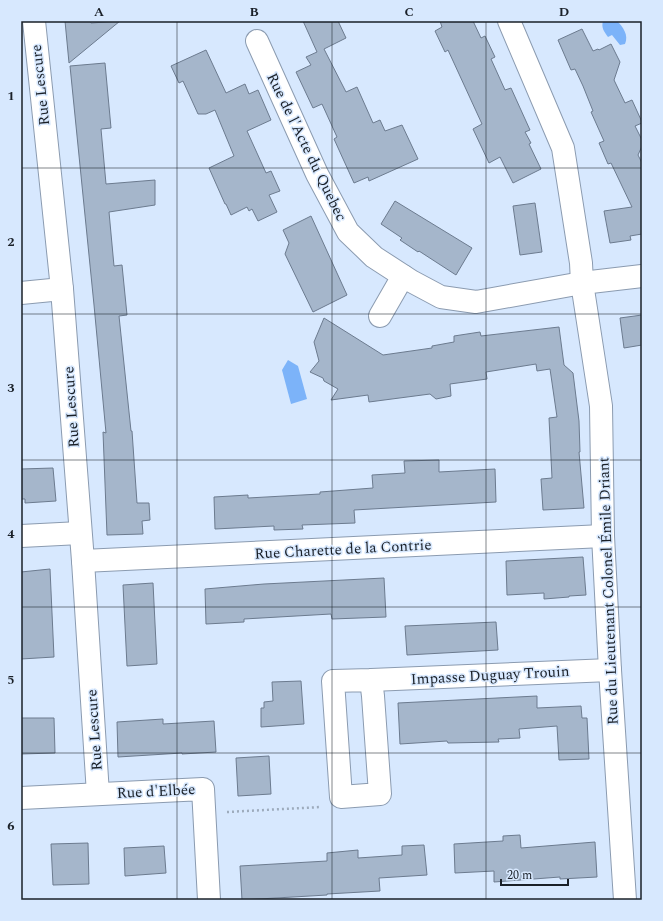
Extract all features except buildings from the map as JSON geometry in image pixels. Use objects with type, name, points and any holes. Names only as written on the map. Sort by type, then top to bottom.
[{"type":"street","name":"Rue Lescure","points":[[34,21],[62,289],[83,561],[98,794]]},
{"type":"street","name":"Rue du Lieutenant Colonel Émile Driant","points":[[509,21],[563,148],[601,406],[603,536],[625,900]]},
{"type":"street","name":"Rue de l'Acte du Quebec","points":[[257,42],[317,174],[348,232],[374,257],[411,281],[441,297],[476,302],[582,283],[642,276]]},
{"type":"street","points":[[380,316],[403,276]]},
{"type":"street","points":[[21,293],[62,289]]},
{"type":"street","points":[[21,536],[80,533]]},
{"type":"street","name":"Rue Charette de la Contrie","points":[[83,561],[603,536]]},
{"type":"street","name":"Impasse Duguay Trouin","points":[[341,797],[333,681],[610,670]]},
{"type":"street","points":[[341,797],[380,794],[371,680]]},
{"type":"street","name":"Rue d'Elbée","points":[[21,798],[204,789],[209,900]]},
{"type":"path","points":[[205,813],[328,806],[341,797]]},
{"type":"water","points":[[603,21],[617,21],[626,34],[625,44],[620,45],[612,35],[608,37],[603,28]]},
{"type":"water","points":[[288,360],[298,366],[307,399],[291,404],[282,370]]}]
